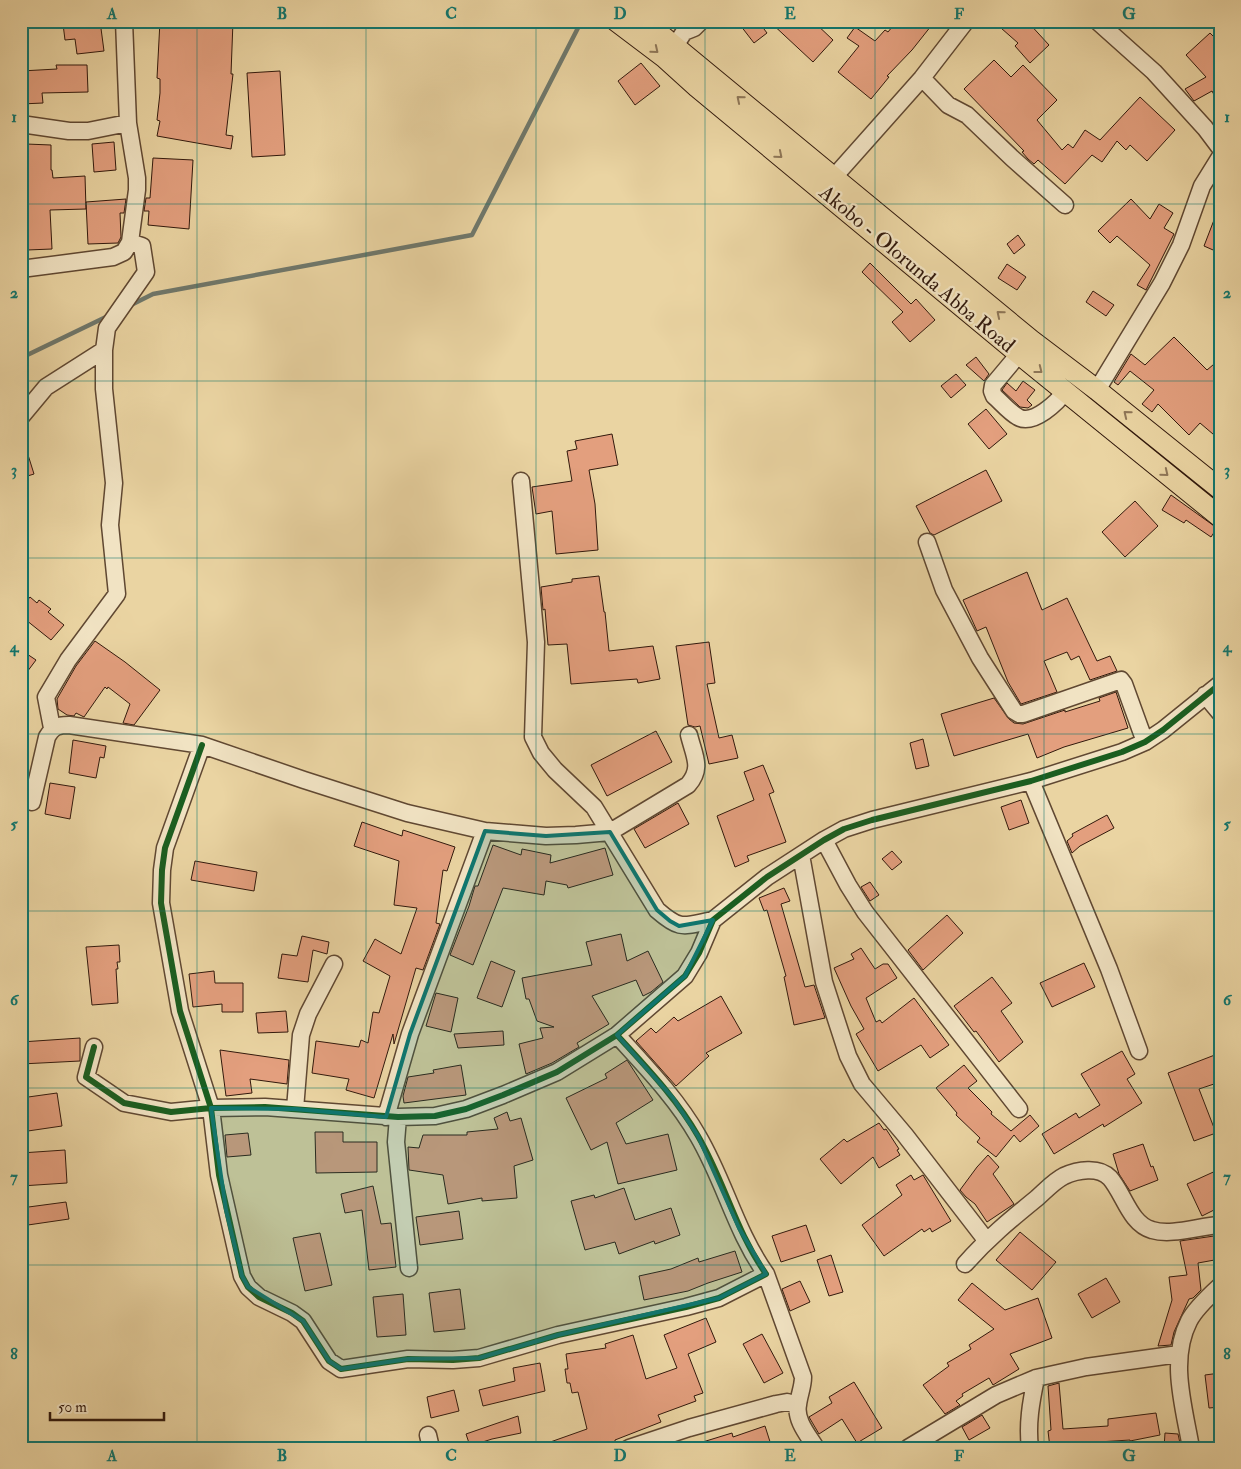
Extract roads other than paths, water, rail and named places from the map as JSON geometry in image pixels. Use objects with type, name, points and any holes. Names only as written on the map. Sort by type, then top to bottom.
[{"type":"main road","name":"Akobo - Olorunda Abba Road","points":[[616,21],[713,88],[834,177],[1031,340],[1097,390],[1220,489]]},
{"type":"main road","name":"Akobo - Olorunda Abba Road","points":[[644,21],[675,46],[713,88],[1019,354],[1066,390],[1220,517]]},
{"type":"street","points":[[21,269],[113,257],[124,252],[130,242],[137,178],[128,123],[124,21]]},
{"type":"street","points":[[675,46],[684,32],[694,28],[701,21]]},
{"type":"street","points":[[834,177],[922,78],[966,21]]},
{"type":"street","points":[[1097,21],[1154,72],[1205,128],[1220,148]]},
{"type":"street","points":[[922,78],[948,105],[967,115],[1065,205]]},
{"type":"street","points":[[21,124],[69,131],[88,131],[128,123]]},
{"type":"street","points":[[1097,390],[1162,283],[1180,244],[1202,186],[1220,157]]},
{"type":"street","points":[[52,728],[46,697],[68,660],[118,594],[110,525],[114,483],[104,389],[104,350],[107,328],[146,272],[142,246],[130,242]]},
{"type":"street","points":[[21,417],[46,387],[104,350]]},
{"type":"street","points":[[1019,354],[993,385],[992,391],[994,396],[1019,418],[1029,419],[1036,417],[1060,399],[1066,390]]},
{"type":"street","points":[[522,481],[536,642],[534,737],[541,753],[555,770],[594,806],[657,910],[679,926],[713,920],[767,877],[844,829],[872,820],[1031,781],[1122,752],[1145,742],[1164,730],[1220,684]]},
{"type":"street","points":[[927,542],[944,590],[980,658],[1014,711],[1023,714],[1121,680],[1145,742]]},
{"type":"street","points":[[1205,695],[1220,713]]},
{"type":"street","points":[[32,802],[47,737],[52,728],[59,724],[202,745],[407,813],[485,831],[546,836],[576,836],[610,832],[688,786],[698,769],[689,735]]},
{"type":"street","points":[[202,745],[165,848],[161,903],[180,1011],[211,1108],[219,1175],[242,1276],[248,1287],[258,1297],[292,1313],[303,1321],[329,1361],[341,1369],[408,1359],[453,1360],[479,1358],[558,1334],[720,1298],[766,1274]]},
{"type":"street","points":[[1031,781],[1109,970],[1139,1051]]},
{"type":"street","points":[[409,1268],[392,1117],[410,1034],[485,831]]},
{"type":"street","points":[[824,840],[848,885],[866,912],[1019,1109]]},
{"type":"street","points":[[801,855],[824,982],[848,1056],[862,1084],[906,1135],[986,1240]]},
{"type":"street","points":[[94,1047],[86,1077],[124,1103],[172,1112],[211,1108],[295,1109],[392,1117],[435,1116],[466,1109],[557,1072],[617,1035],[685,976],[699,954],[713,920]]},
{"type":"street","points":[[295,1109],[301,1034],[308,1014],[334,964]]},
{"type":"street","points":[[617,1035],[673,1098],[698,1136],[715,1168],[739,1228],[766,1274],[803,1377],[797,1414],[816,1448]]},
{"type":"street","points":[[965,1264],[986,1240],[1063,1177],[1082,1170],[1098,1172],[1109,1177],[1140,1224],[1151,1230],[1163,1232],[1220,1225]]},
{"type":"street","points":[[1191,1448],[1179,1374],[1179,1354],[1182,1338],[1190,1319],[1220,1286]]},
{"type":"street","points":[[908,1448],[996,1395],[1036,1378],[1086,1367],[1179,1354]]},
{"type":"street","points":[[1030,1448],[1028,1434],[1030,1406],[1036,1378]]},
{"type":"street","points":[[629,1448],[776,1404],[787,1402],[798,1405]]},
{"type":"waterway","points":[[131,305],[153,294],[472,235],[580,24]]},
{"type":"waterway","points":[[21,358],[108,316]]}]
